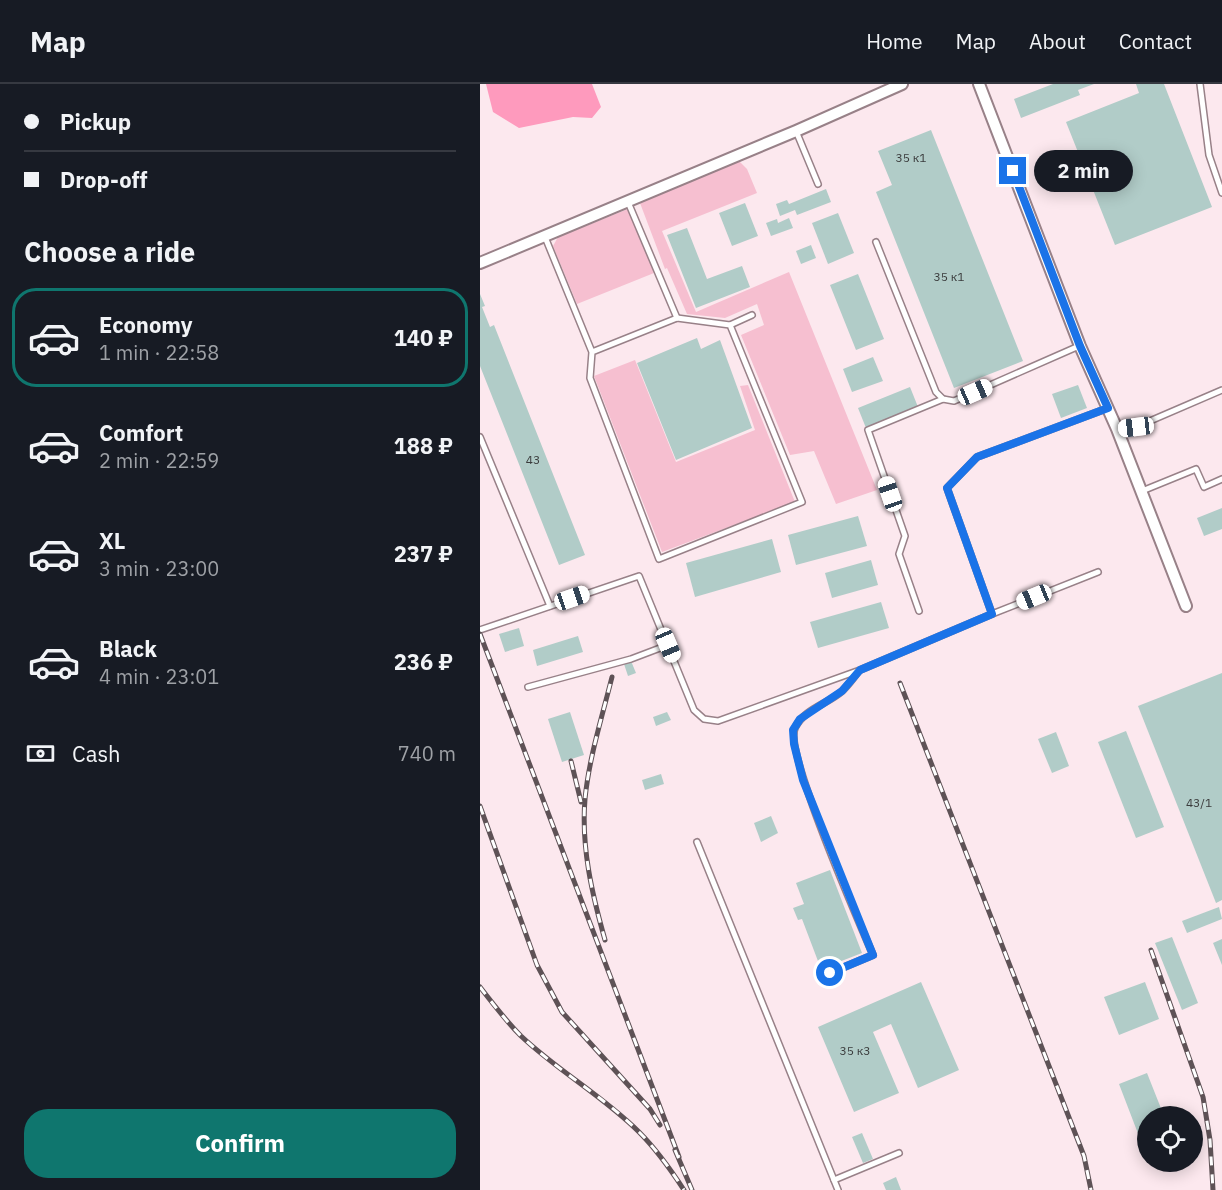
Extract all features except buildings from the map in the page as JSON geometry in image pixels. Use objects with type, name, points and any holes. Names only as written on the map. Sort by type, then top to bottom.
[{"type":"street","points":[[480,263],[796,131],[902,84]]},
{"type":"street","points":[[979,84],[1080,346],[1117,429],[1186,606]]},
{"type":"lane","points":[[1200,84],[1209,155],[1222,193]]},
{"type":"lane","points":[[796,131],[818,184]]},
{"type":"lane","points":[[628,202],[677,318]]},
{"type":"lane","points":[[545,237],[592,352],[590,378],[659,559],[802,502],[730,325]]},
{"type":"lane","points":[[876,242],[936,392],[944,399],[954,401],[1080,346]]},
{"type":"lane","points":[[592,352],[677,318],[730,325],[752,315]]},
{"type":"lane","points":[[1117,429],[1136,427],[1222,390]]},
{"type":"lane","points":[[920,611],[899,554],[905,536],[868,430],[944,399]]},
{"type":"lane","points":[[992,614],[947,488],[977,457],[1108,408]]},
{"type":"lane","points":[[480,437],[550,606]]},
{"type":"lane","points":[[1140,492],[1196,469],[1204,487],[1222,479]]},
{"type":"lane","points":[[480,630],[639,576],[694,710],[704,719],[718,721],[860,670],[1098,572]]},
{"type":"lane","points":[[528,687],[631,659],[668,645]]},
{"type":"lane","points":[[830,973],[873,955],[803,780],[793,730],[800,719],[842,691],[860,670]]},
{"type":"lane","points":[[697,842],[838,1190]]},
{"type":"lane","points":[[834,1180],[899,1153]]},
{"type":"shaded area","points":[[486,84],[592,84],[601,107],[592,118],[573,117],[519,128],[493,112]]},
{"type":"shaded area","points":[[739,161],[747,169],[757,193],[662,231],[696,312],[789,272],[877,490],[836,504],[814,451],[790,455],[741,335],[764,325],[757,304],[725,318],[687,314],[667,268],[665,269],[640,203],[642,200]]},
{"type":"shaded area","points":[[628,209],[654,273],[577,304],[553,246],[558,237]]},
{"type":"shaded area","points":[[635,360],[676,462],[755,430],[740,386],[748,385],[795,502],[662,552],[594,376]]},
{"type":"railway","points":[[480,634],[679,1157]]},
{"type":"railway","points":[[605,940],[586,853],[584,817],[590,768],[612,677]]},
{"type":"railway","points":[[900,683],[1084,1156],[1091,1190]]},
{"type":"railway","points":[[571,761],[581,802]]},
{"type":"railway","points":[[480,806],[537,965],[562,1012],[650,1109],[660,1125]]},
{"type":"railway","points":[[1151,950],[1203,1097],[1210,1140],[1213,1190]]},
{"type":"railway","points":[[480,987],[521,1036],[639,1132],[684,1190]]},
{"type":"railway","points":[[675,1150],[692,1190]]},
{"type":"route","points":[[830,973],[873,955],[803,780],[793,730],[800,719],[842,691],[860,670],[992,614],[947,488],[977,457],[1108,408],[1080,346],[1013,171]]}]
